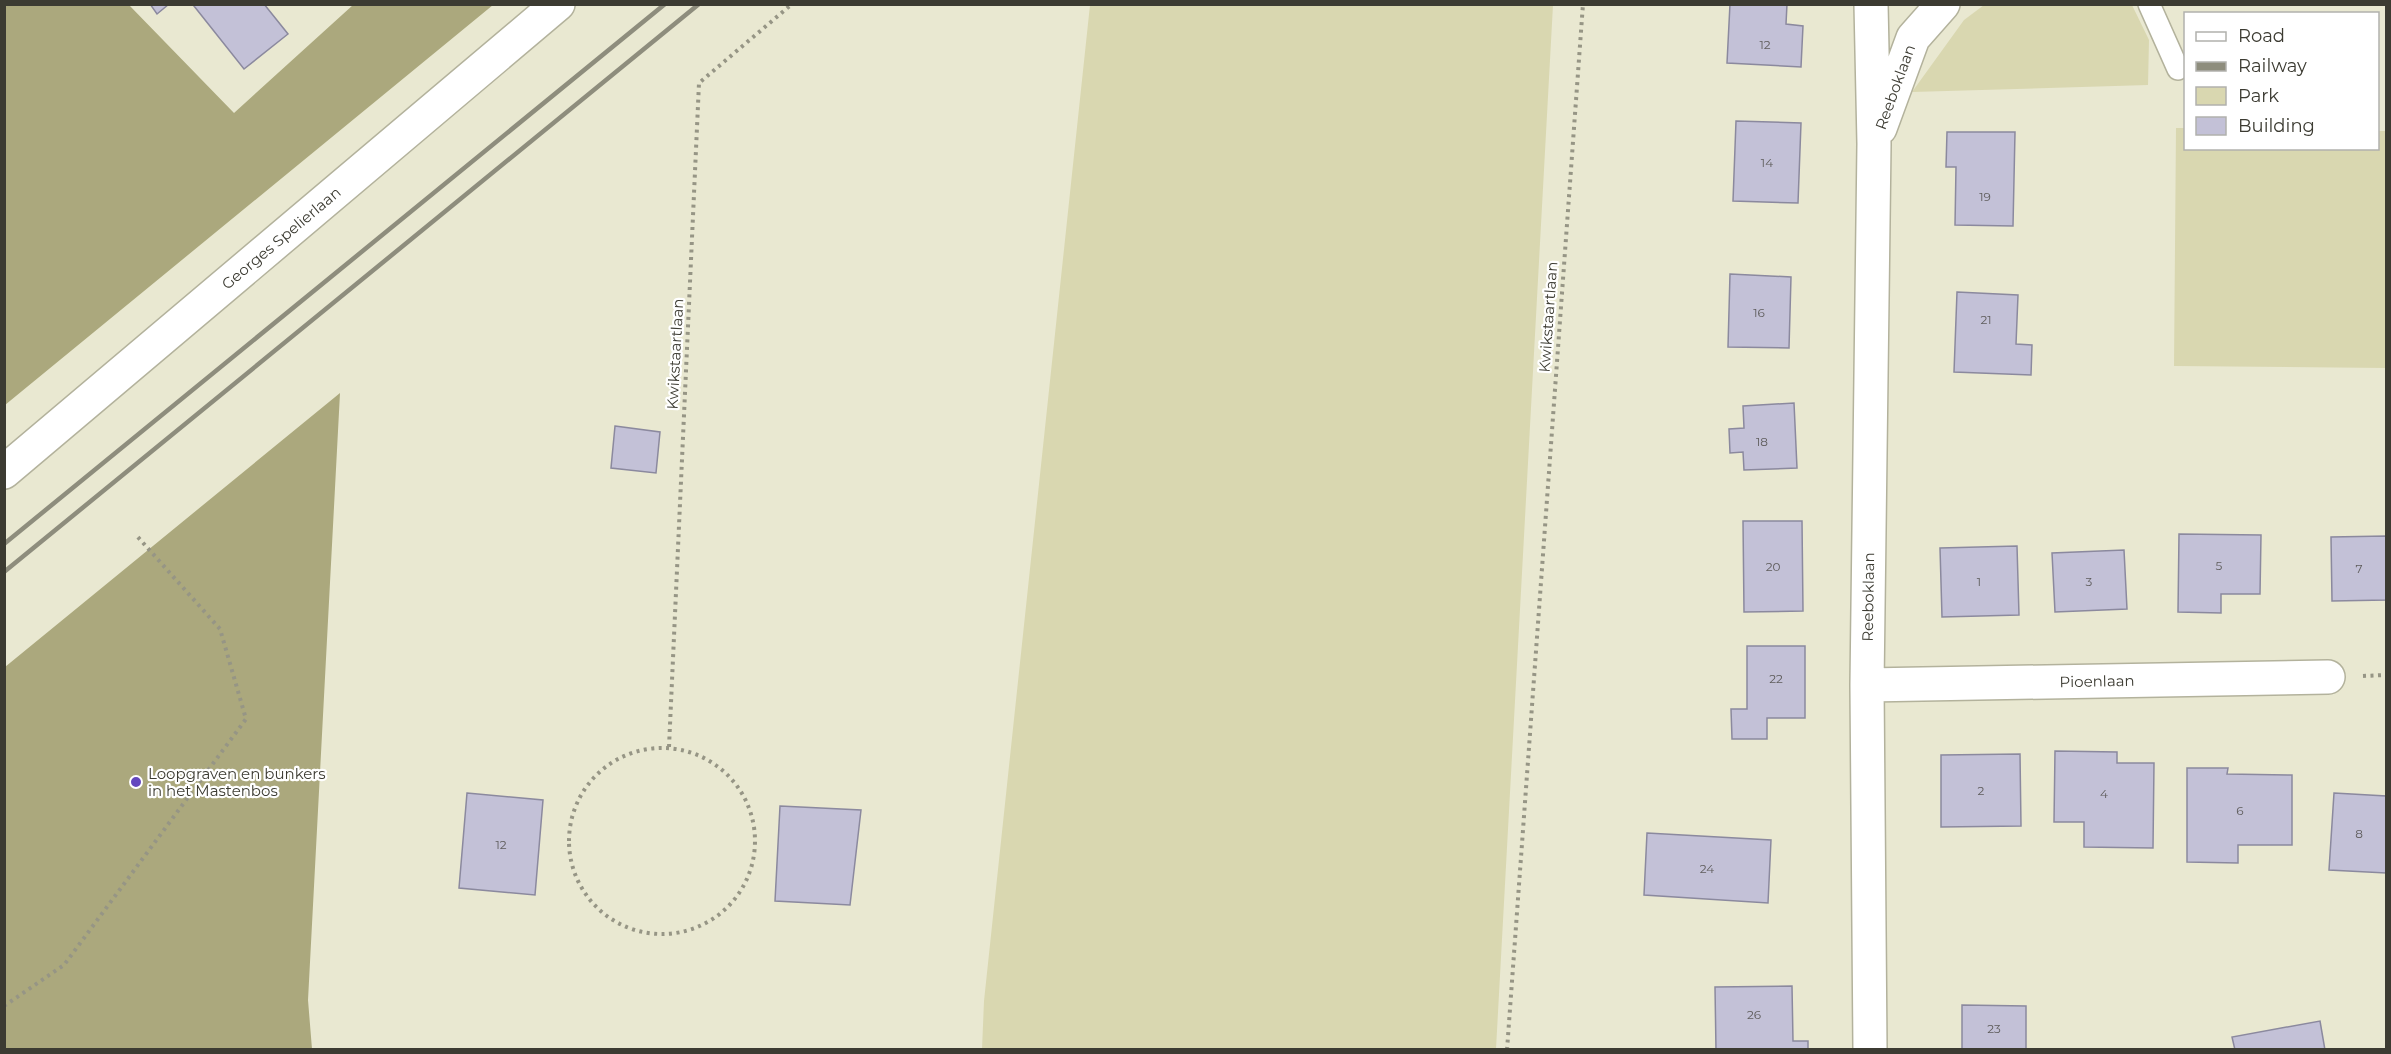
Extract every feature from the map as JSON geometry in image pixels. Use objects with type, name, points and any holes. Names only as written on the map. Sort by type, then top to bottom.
[{"type":"street","name":"Georges Spelierlaan","points":[[4,472],[558,4]]},
{"type":"street","name":"Reeboklaan","points":[[1870,1050],[1867,685],[1874,144],[1871,4]]},
{"type":"street","name":"Reeboklaan","points":[[1874,144],[1913,38],[1943,4]]},
{"type":"street","name":"Pioenlaan","points":[[1867,685],[2328,677]]},
{"type":"lane","points":[[2150,4],[2178,69]]},
{"type":"path","name":"Kwikstaartlaan","points":[[669,747],[699,83],[792,4]]},
{"type":"path","name":"Kwikstaartlaan","points":[[1507,1050],[1583,4]]},
{"type":"path","points":[[4,1006],[64,965],[246,719],[220,629],[136,536]]},
{"type":"path","points":[[669,747],[698,755],[724,771],[730,778],[743,794],[754,822],[755,852],[747,881],[730,905],[706,924],[678,934],[648,934],[618,924],[592,904],[575,878],[568,846],[572,815],[585,786],[608,764],[637,750],[669,747]]},
{"type":"green space","points":[[1090,5],[1553,5],[1496,1049],[982,1049],[984,1001]]},
{"type":"green space","points":[[1984,5],[2132,5],[2149,40],[2148,85],[1912,92],[1964,20]]},
{"type":"green space","points":[[2176,128],[2184,128],[2184,150],[2379,150],[2379,131],[2386,131],[2386,368],[2174,366]]},
{"type":"shaded area","points":[[5,4],[129,5],[234,113],[353,5],[493,5],[5,405]]},
{"type":"shaded area","points":[[340,393],[308,1000],[312,1049],[5,1049],[5,667]]},
{"type":"building","points":[[150,4],[169,4],[157,14]]},
{"type":"building","points":[[196,4],[264,4],[288,34],[244,69],[194,6]]},
{"type":"building","points":[[1730,4],[1787,4],[1786,24],[1803,26],[1801,67],[1727,63]]},
{"type":"building","points":[[1736,121],[1801,123],[1798,203],[1733,201]]},
{"type":"building","points":[[1947,132],[2015,132],[2013,226],[1955,225],[1956,167],[1946,167]]},
{"type":"building","points":[[1730,274],[1791,277],[1789,348],[1728,347]]},
{"type":"building","points":[[1957,292],[2018,295],[2016,344],[2032,345],[2031,375],[1954,372]]},
{"type":"building","points":[[1794,403],[1797,468],[1744,470],[1743,452],[1730,453],[1729,429],[1744,428],[1743,406]]},
{"type":"building","points":[[615,426],[660,432],[656,473],[611,468]]},
{"type":"building","points":[[1743,521],[1802,521],[1803,611],[1744,612]]},
{"type":"building","points":[[2179,534],[2261,535],[2260,594],[2221,594],[2221,613],[2178,612]]},
{"type":"building","points":[[2386,536],[2386,600],[2332,601],[2331,537]]},
{"type":"building","points":[[2017,546],[2019,615],[1942,617],[1940,548]]},
{"type":"building","points":[[2124,550],[2127,609],[2055,612],[2052,553]]},
{"type":"building","points":[[1747,646],[1805,646],[1805,718],[1767,718],[1767,739],[1732,739],[1731,709],[1747,709]]},
{"type":"building","points":[[2055,751],[2117,752],[2117,763],[2154,763],[2153,848],[2084,847],[2084,822],[2054,822]]},
{"type":"building","points":[[2020,754],[2021,826],[1941,827],[1941,755]]},
{"type":"building","points":[[2187,768],[2228,768],[2227,774],[2292,775],[2292,845],[2238,845],[2238,863],[2187,862]]},
{"type":"building","points":[[467,793],[543,800],[535,895],[459,888]]},
{"type":"building","points":[[2334,793],[2386,796],[2386,873],[2329,870]]},
{"type":"building","points":[[780,806],[861,810],[850,905],[775,901]]},
{"type":"building","points":[[1647,833],[1771,840],[1768,903],[1644,895]]},
{"type":"building","points":[[1792,986],[1793,1041],[1808,1041],[1808,1050],[1716,1050],[1715,987]]},
{"type":"building","points":[[1962,1005],[2026,1006],[2026,1050],[1962,1050]]},
{"type":"building","points":[[2320,1021],[2325,1050],[2235,1050],[2232,1037]]},
{"type":"railway","points":[[4,544],[665,4]]},
{"type":"railway","points":[[4,572],[699,4]]},
{"type":"place","name":"Loopgraven en bunkers in het Mastenbos","points":[[136,782]]}]
